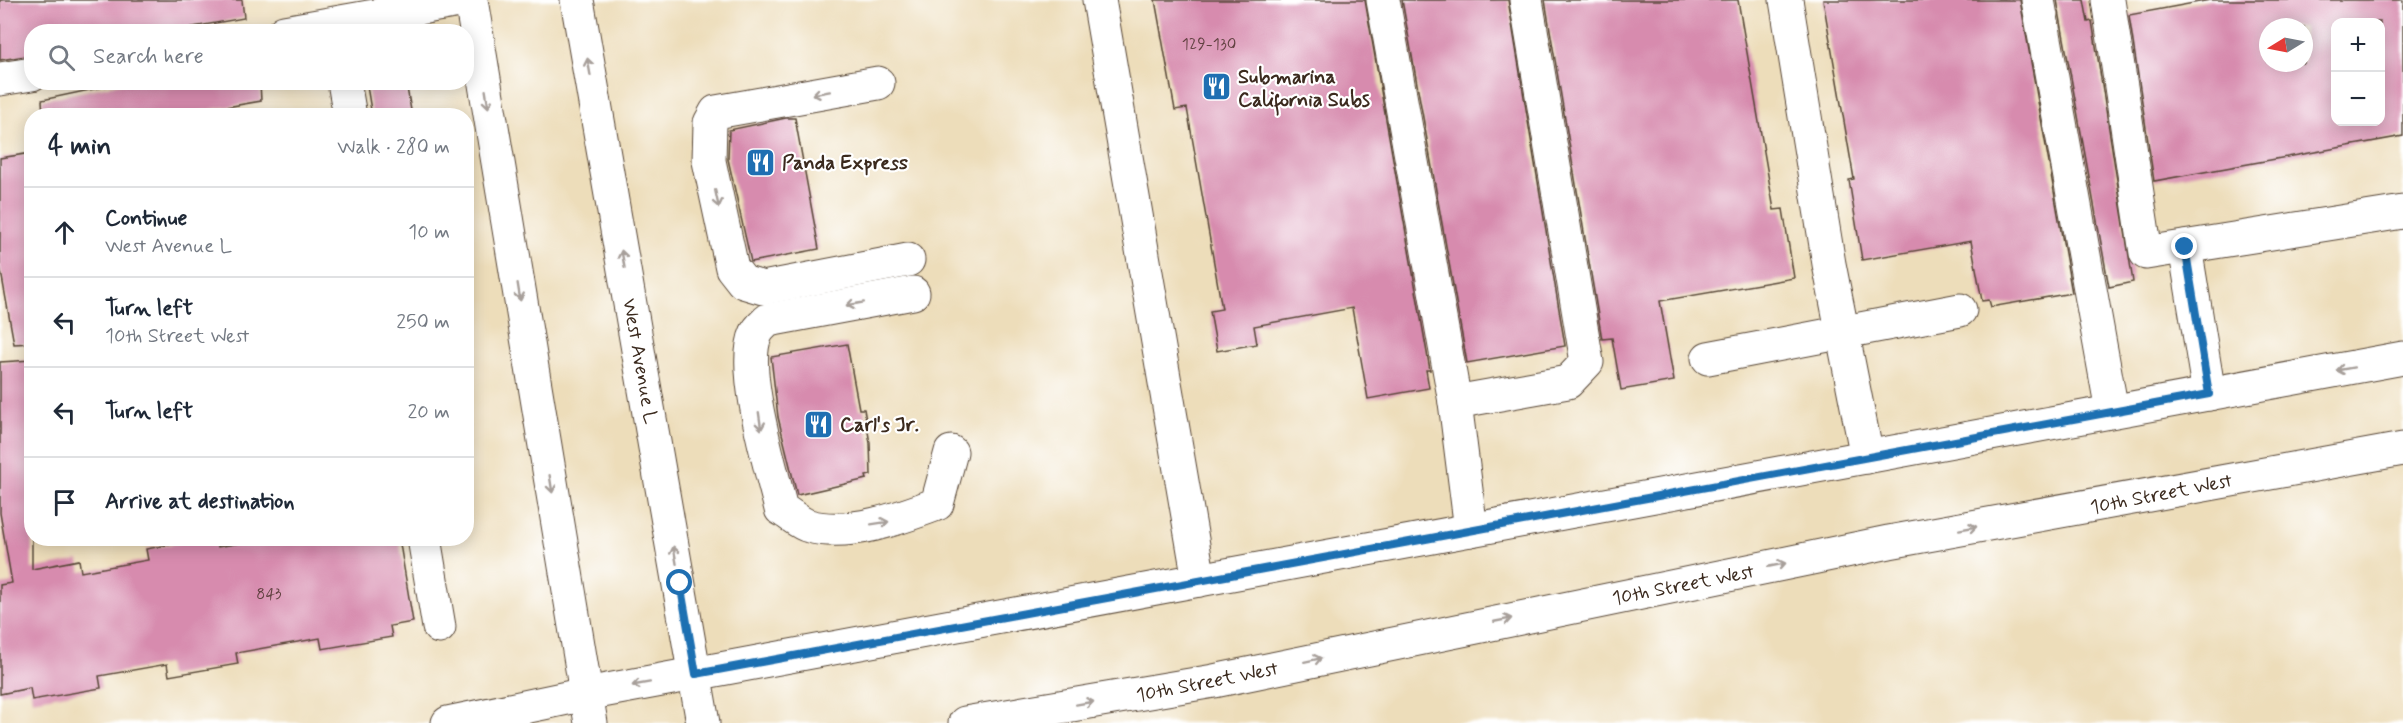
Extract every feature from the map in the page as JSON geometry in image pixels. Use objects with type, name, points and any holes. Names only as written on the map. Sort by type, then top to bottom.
[{"type":"main road","points":[[312,24],[333,18],[465,0]]},
{"type":"main road","points":[[471,0],[589,709]]},
{"type":"main road","name":"West Avenue L","points":[[577,0],[703,723]]},
{"type":"main road","points":[[1099,0],[1199,580]]},
{"type":"main road","points":[[1383,0],[1455,402],[1471,530]]},
{"type":"main road","points":[[1455,402],[1568,382],[1587,362],[1526,0]]},
{"type":"main road","points":[[1786,0],[1842,332],[1867,457]]},
{"type":"main road","points":[[2038,0],[2112,411]]},
{"type":"main road","points":[[2108,0],[2146,253],[2403,212]]},
{"type":"main road","points":[[0,79],[24,75]]},
{"type":"main road","points":[[878,83],[716,112],[710,123],[709,161],[732,268],[744,282],[763,288],[908,260]]},
{"type":"main road","points":[[345,90],[349,108]]},
{"type":"main road","points":[[2185,247],[2209,394]]},
{"type":"main road","points":[[913,293],[768,320],[756,335],[751,361],[761,432],[781,509],[808,526],[847,528],[894,520],[937,504],[951,452]]},
{"type":"main road","points":[[1708,358],[1960,310]]},
{"type":"main road","points":[[447,723],[589,709],[696,674],[2403,358]]},
{"type":"main road","name":"10th Street West","points":[[965,723],[1214,681],[1889,542],[2403,448]]},
{"type":"main road","points":[[424,546],[439,627]]},
{"type":"building","points":[[0,0],[242,0],[244,18],[210,24],[24,24],[24,56],[0,60]]},
{"type":"building","points":[[1155,0],[1365,0],[1430,370],[1426,370],[1429,388],[1368,399],[1352,308],[1254,326],[1257,344],[1217,351],[1210,311],[1222,309],[1187,108],[1175,110]]},
{"type":"building","points":[[1402,0],[1508,0],[1565,346],[1467,363]]},
{"type":"building","points":[[1545,0],[1738,0],[1774,210],[1783,209],[1794,278],[1660,301],[1674,381],[1621,390],[1612,338],[1602,339]]},
{"type":"building","points":[[1823,0],[2020,0],[2072,293],[1991,307],[1989,300],[1982,301],[1971,241],[1862,260],[1849,180],[1854,179]]},
{"type":"building","points":[[2057,0],[2084,0],[2088,22],[2092,21],[2133,282],[2109,287]]},
{"type":"building","points":[[2210,0],[2403,0],[2403,136],[2154,181],[2129,15]]},
{"type":"building","points":[[89,90],[260,90],[261,101],[220,108],[42,108],[42,100]]},
{"type":"building","points":[[368,90],[407,90],[411,108],[371,108]]},
{"type":"building","name":"Panda Express","points":[[795,118],[819,249],[751,262],[728,159],[729,130]]},
{"type":"building","points":[[24,154],[24,343],[14,344],[0,266],[0,158]]},
{"type":"building","name":"Carl's Jr.","points":[[847,344],[859,409],[864,409],[870,443],[871,475],[866,476],[867,479],[797,495],[778,417],[771,357]]},
{"type":"building","points":[[24,360],[24,546],[32,546],[32,569],[79,560],[81,572],[148,560],[146,549],[162,546],[400,546],[413,622],[390,626],[392,637],[322,649],[320,638],[236,653],[238,664],[169,676],[167,664],[99,676],[101,688],[32,700],[30,688],[0,694],[0,585],[12,583],[0,513],[0,362]]},
{"type":"place","name":"Submarina California Subs","points":[[1217,87]]},
{"type":"place","name":"Panda Express","points":[[761,162]]},
{"type":"place","name":"Carl's Jr.","points":[[819,424]]},
{"type":"route","points":[[680,583],[696,674],[2209,394],[2185,247]]}]
